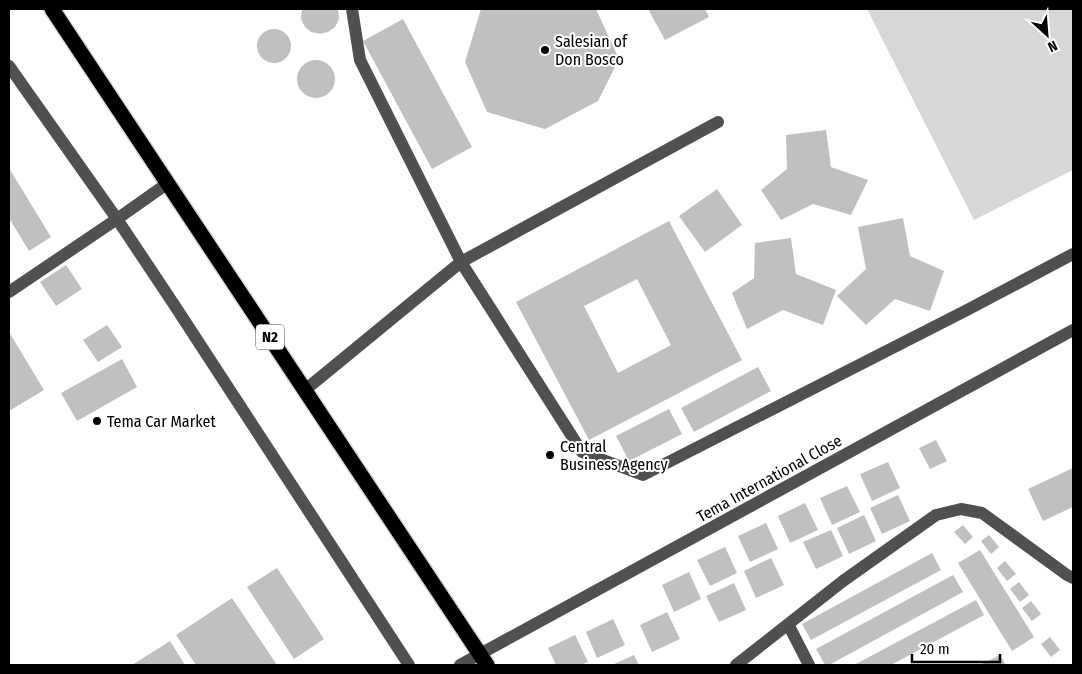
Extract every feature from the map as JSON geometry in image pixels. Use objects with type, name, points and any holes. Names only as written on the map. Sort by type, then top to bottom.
[{"type":"highway","name":"N2","points":[[52,9],[483,660]]},
{"type":"street","points":[[352,9],[360,60],[461,262],[582,452],[643,475],[1073,254]]},
{"type":"street","points":[[9,66],[117,219],[409,665]]},
{"type":"street","points":[[305,390],[461,262],[718,122]]},
{"type":"street","points":[[9,292],[168,183]]},
{"type":"street","name":"Tema International Close","points":[[460,665],[483,660],[1073,330]]},
{"type":"street","points":[[736,665],[843,581],[936,515],[961,509],[982,513],[1073,578]]},
{"type":"street","points":[[788,624],[809,665]]},
{"type":"shaded area","points":[[867,9],[1073,9],[1073,170],[974,220]]},
{"type":"building","points":[[302,9],[338,9],[339,19],[335,27],[328,32],[320,34],[311,32],[305,27],[301,19]]},
{"type":"building","points":[[481,9],[596,9],[619,59],[598,101],[545,129],[487,112],[465,62]]},
{"type":"building","points":[[648,9],[705,9],[709,17],[665,40]]},
{"type":"building","points":[[403,19],[472,147],[432,169],[363,41]]},
{"type":"building","points":[[274,29],[286,34],[291,46],[286,58],[274,63],[262,58],[257,46],[262,34]]},
{"type":"building","points":[[316,60],[329,66],[335,79],[329,92],[316,98],[303,92],[297,79],[303,66]]},
{"type":"building","points":[[826,130],[831,167],[868,180],[851,215],[813,204],[781,220],[761,190],[787,169],[786,135]]},
{"type":"building","points":[[9,168],[51,237],[29,251],[9,218]]},
{"type":"building","points":[[717,189],[742,225],[705,252],[679,216]]},
{"type":"building","points":[[903,218],[910,256],[944,271],[930,311],[895,299],[866,325],[837,296],[866,269],[858,227]]},
{"type":"building","points":[[669,221],[742,360],[589,440],[516,302]],"holes":[[[637,279],[671,345],[618,373],[584,306]]]},
{"type":"building","points":[[791,238],[796,274],[836,290],[823,325],[783,310],[747,329],[732,293],[754,278],[755,243]]},
{"type":"building","points":[[66,265],[82,289],[56,306],[40,282]]},
{"type":"building","points":[[107,325],[122,347],[98,362],[83,340]]},
{"type":"building","points":[[9,332],[44,390],[9,411]]},
{"type":"building","points":[[122,359],[137,387],[77,421],[61,393]]},
{"type":"building","points":[[758,367],[771,391],[694,432],[681,408]]},
{"type":"building","points":[[669,409],[682,434],[629,461],[616,436]]},
{"type":"building","points":[[936,440],[947,461],[930,469],[919,448]]},
{"type":"building","points":[[888,462],[900,488],[872,501],[860,474]]},
{"type":"building","points":[[1073,468],[1073,507],[1043,521],[1028,489]]},
{"type":"building","points":[[847,486],[860,512],[832,525],[820,498]]},
{"type":"building","points":[[898,495],[910,521],[882,534],[870,508]]},
{"type":"building","points":[[805,503],[818,530],[790,543],[778,516]]},
{"type":"building","points":[[864,515],[876,541],[849,554],[837,528]]},
{"type":"building","points":[[766,523],[778,549],[750,562],[738,536]]},
{"type":"building","points":[[963,525],[973,537],[965,544],[954,532]]},
{"type":"building","points":[[831,530],[843,556],[816,569],[803,542]]},
{"type":"building","points":[[989,535],[999,547],[991,554],[981,541]]},
{"type":"building","points":[[725,547],[737,573],[710,586],[697,560]]},
{"type":"building","points":[[980,550],[1034,637],[1012,651],[958,563]]},
{"type":"building","points":[[932,553],[941,570],[811,640],[802,624]]},
{"type":"building","points":[[771,558],[784,585],[756,598],[744,571]]},
{"type":"building","points":[[1005,561],[1016,574],[1007,581],[997,568]]},
{"type":"building","points":[[277,568],[324,639],[294,659],[247,587]]},
{"type":"building","points":[[689,572],[701,599],[674,612],[662,585]]},
{"type":"building","points":[[953,575],[963,592],[829,665],[825,665],[816,649]]},
{"type":"building","points":[[1019,582],[1029,595],[1020,602],[1010,589]]},
{"type":"building","points":[[734,583],[746,610],[719,622],[706,596]]},
{"type":"building","points":[[232,598],[277,665],[196,665],[176,635]]},
{"type":"building","points":[[976,600],[984,615],[891,665],[854,665]]},
{"type":"building","points":[[1031,601],[1041,614],[1032,621],[1022,608]]},
{"type":"building","points":[[667,612],[680,639],[652,652],[640,625]]},
{"type":"building","points":[[613,619],[625,645],[597,658],[586,632]]},
{"type":"building","points":[[575,635],[588,662],[580,665],[556,665],[548,648]]},
{"type":"building","points":[[1050,637],[1060,650],[1051,657],[1041,644]]},
{"type":"building","points":[[170,641],[185,665],[132,665]]},
{"type":"building","points":[[634,655],[639,665],[612,665]]},
{"type":"building","points":[[1000,655],[1006,665],[980,665]]},
{"type":"place","name":"Salesian of Don Bosco","points":[[545,50]]},
{"type":"place","name":"Tema Car Market","points":[[97,421]]},
{"type":"place","name":"Central Business Agency","points":[[550,455]]}]
